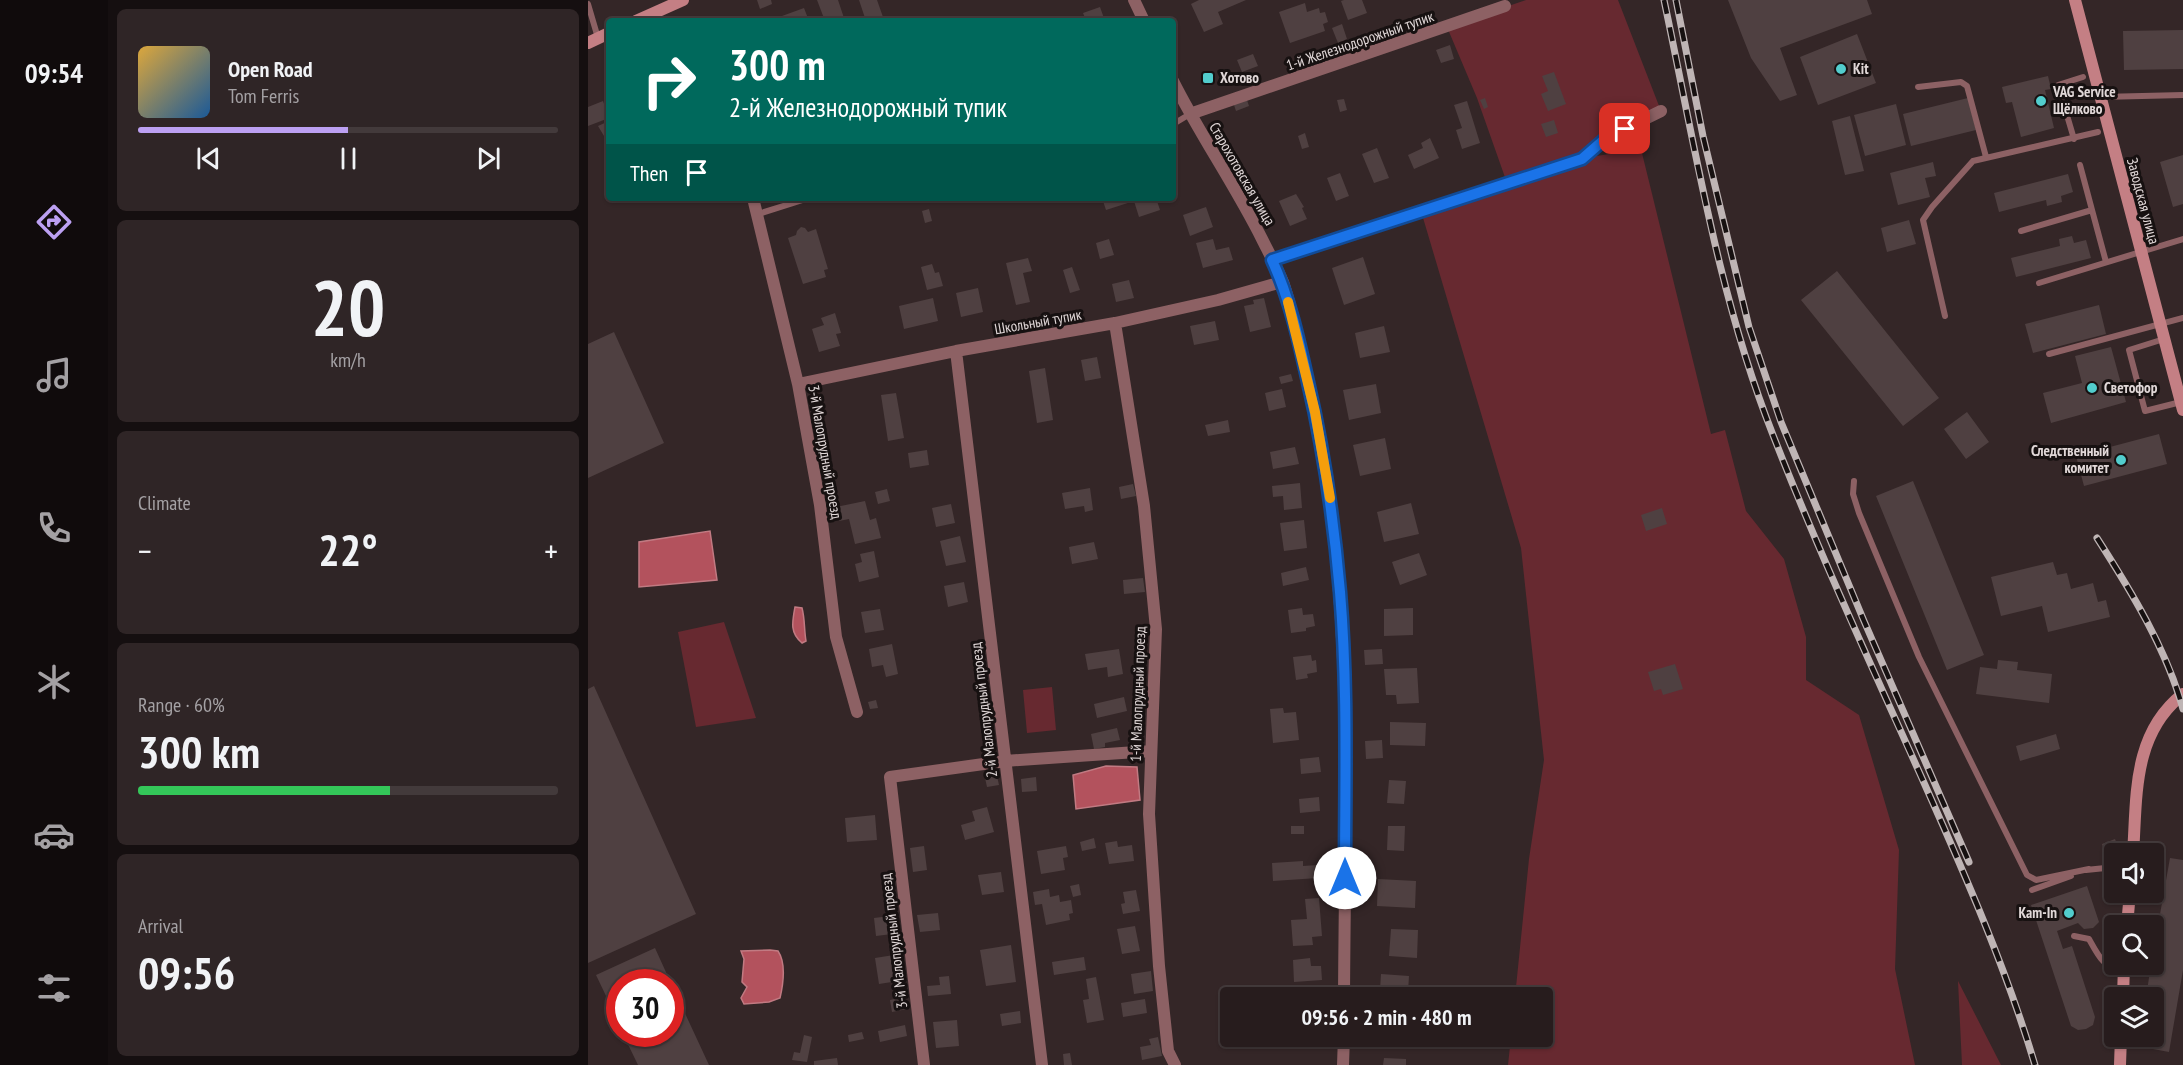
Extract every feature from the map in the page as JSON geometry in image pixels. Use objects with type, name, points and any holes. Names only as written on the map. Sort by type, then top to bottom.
[{"type":"main road","points":[[643,18],[683,0]]},
{"type":"main road","name":"Заводская улица","points":[[2075,0],[2182,406]]},
{"type":"main road","points":[[2134,843],[2139,768],[2150,734],[2166,710],[2183,694]]},
{"type":"main road","points":[[2120,1065],[2121,1047]]},
{"type":"street","points":[[1134,0],[1143,18]]},
{"type":"street","name":"1-й Железнодорожный тупик","points":[[1190,114],[1505,6]]},
{"type":"street","name":"Старохотовская улица","points":[[1176,87],[1252,219],[1282,282],[1299,341],[1315,412],[1331,504],[1341,594],[1346,713],[1344,987]]},
{"type":"street","points":[[1272,260],[1582,159],[1606,138],[1661,111]]},
{"type":"street","name":"3-й Малопрудный проезд","points":[[754,201],[798,384],[820,505],[836,638],[857,712]]},
{"type":"street","name":"Школьный тупик","points":[[798,384],[956,351],[1115,323],[1218,300],[1282,282]]},
{"type":"street","name":"1-й Малопрудный проезд","points":[[1115,323],[1144,506],[1156,629],[1149,814],[1159,966],[1168,1051],[1175,1065]]},
{"type":"street","name":"2-й Малопрудный проезд","points":[[956,351],[1042,1065]]},
{"type":"street","points":[[1005,762],[1151,751]]},
{"type":"street","name":"3-й Малопрудный проезд","points":[[924,1065],[890,777],[1005,762]]},
{"type":"street","points":[[1343,1065],[1344,1047]]},
{"type":"lane","points":[[588,4],[598,38]]},
{"type":"lane","points":[[2074,139],[2058,85],[2083,77]]},
{"type":"lane","points":[[1918,87],[1961,82],[1967,86],[1986,157]]},
{"type":"lane","points":[[2101,97],[2183,95]]},
{"type":"lane","points":[[1176,123],[1190,114]]},
{"type":"lane","points":[[1945,316],[1923,220],[1932,207],[1973,161],[2098,132]]},
{"type":"lane","points":[[2080,165],[2106,262]]},
{"type":"lane","points":[[758,214],[799,201]]},
{"type":"lane","points":[[2021,231],[2092,210]]},
{"type":"lane","points":[[2039,283],[2183,239]]},
{"type":"lane","points":[[2049,354],[2183,318]]},
{"type":"lane","points":[[2164,339],[2129,350],[2145,411],[2182,406]]},
{"type":"lane","points":[[1854,482],[1853,494],[1859,513],[1919,657],[2026,875],[2036,880],[2104,868]]},
{"type":"lane","points":[[2032,890],[2090,869]]},
{"type":"lane","points":[[2074,936],[2089,939],[2104,963]]},
{"type":"shaded area","points":[[1526,0],[1618,0],[1661,111],[1584,158],[1641,149],[1711,434],[1725,430],[1746,511],[1784,559],[1806,637],[1806,680],[1859,715],[1899,850],[1895,969],[1915,1065],[1508,1065],[1510,1047],[1553,1047],[1553,987],[1516,987],[1529,859],[1544,760],[1521,548],[1421,211],[1507,183],[1477,98],[1447,27]]},
{"type":"shaded area","points":[[710,531],[717,580],[639,587],[639,542]]},
{"type":"shaded area","points":[[795,607],[802,608],[803,612],[806,641],[802,643],[795,635],[793,627]]},
{"type":"shaded area","points":[[724,622],[756,718],[696,727],[678,632]]},
{"type":"shaded area","points":[[1052,687],[1056,730],[1027,733],[1023,690]]},
{"type":"shaded area","points":[[1106,766],[1137,767],[1140,800],[1076,809],[1073,775]]},
{"type":"shaded area","points":[[741,951],[778,951],[781,956],[783,981],[780,998],[769,1002],[744,1004],[741,998],[747,987],[742,982],[744,959]]},
{"type":"shaded area","points":[[1958,981],[2001,1065],[1962,1065]]},
{"type":"building","points":[[757,0],[771,0],[772,4],[760,9]]},
{"type":"building","points":[[817,0],[838,0],[844,18],[824,18]]},
{"type":"building","points":[[859,0],[877,0],[883,17],[865,18]]},
{"type":"building","points":[[1199,0],[1246,0],[1218,12],[1223,24],[1204,32],[1191,4]]},
{"type":"building","points":[[1362,0],[1367,13],[1348,20],[1341,1]]},
{"type":"building","points":[[1728,0],[1867,0],[1872,14],[1780,48],[1797,95],[1780,101],[1751,58]]},
{"type":"building","points":[[1305,3],[1307,12],[1319,8],[1320,13],[1325,12],[1328,22],[1323,24],[1325,31],[1290,43],[1279,12]]},
{"type":"building","points":[[1100,7],[1104,18],[1085,18],[1083,13]]},
{"type":"building","points":[[804,8],[808,18],[783,18],[782,16]]},
{"type":"building","points":[[1342,24],[1347,39],[1338,43],[1332,28]]},
{"type":"building","points":[[2183,30],[2183,69],[2124,70],[2123,31]]},
{"type":"building","points":[[1857,34],[1876,83],[1818,105],[1800,57]]},
{"type":"building","points":[[1450,45],[1454,59],[1441,63],[1436,50]]},
{"type":"building","points":[[1253,54],[1258,66],[1242,72],[1237,60]]},
{"type":"building","points":[[1554,72],[1566,104],[1548,111],[1541,94],[1548,91],[1542,76]]},
{"type":"building","points":[[2048,76],[2051,89],[2045,90],[2054,128],[2021,137],[2012,102],[2006,103],[2002,87]]},
{"type":"building","points":[[1246,97],[1249,106],[1236,111],[1233,102]]},
{"type":"building","points":[[1485,98],[1488,107],[1484,109],[1480,100]]},
{"type":"building","points":[[1968,98],[1976,130],[1911,146],[1903,114]]},
{"type":"building","points":[[1344,99],[1347,110],[1340,112],[1337,100]]},
{"type":"building","points":[[603,101],[606,119],[588,126],[588,107]]},
{"type":"building","points":[[1467,101],[1480,143],[1462,149],[1456,130],[1462,128],[1454,105]]},
{"type":"building","points":[[1896,104],[1906,145],[1865,156],[1854,115]]},
{"type":"building","points":[[1850,116],[1864,171],[1845,175],[1832,121]]},
{"type":"building","points":[[1554,120],[1558,133],[1546,137],[1541,124]]},
{"type":"building","points":[[606,122],[606,135],[604,136],[598,126]]},
{"type":"building","points":[[1305,133],[1309,147],[1302,149],[1298,136]]},
{"type":"building","points":[[1430,138],[1439,158],[1414,169],[1408,155],[1423,148],[1421,143]]},
{"type":"building","points":[[1377,148],[1389,178],[1374,183],[1362,154]]},
{"type":"building","points":[[2183,155],[2183,204],[2173,207],[2160,162]]},
{"type":"building","points":[[1933,162],[1936,176],[1925,178],[1930,197],[1898,205],[1890,173]]},
{"type":"building","points":[[1340,173],[1349,196],[1336,201],[1327,178]]},
{"type":"building","points":[[2068,174],[2073,192],[2061,196],[2062,202],[2047,206],[2046,200],[1999,212],[1994,193]]},
{"type":"building","points":[[1296,194],[1304,207],[1302,208],[1307,219],[1290,226],[1279,201]]},
{"type":"building","points":[[1103,201],[1134,201],[1106,210]]},
{"type":"building","points":[[1134,201],[1157,201],[1160,210],[1139,217]]},
{"type":"building","points":[[1206,207],[1213,227],[1190,236],[1183,215]]},
{"type":"building","points":[[929,209],[932,221],[925,223],[922,211]]},
{"type":"building","points":[[1909,220],[1916,244],[1887,252],[1881,228]]},
{"type":"building","points":[[801,227],[808,232],[816,229],[828,269],[824,270],[826,277],[803,284],[788,238],[796,235]]},
{"type":"building","points":[[2072,236],[2074,243],[2086,240],[2091,258],[2016,277],[2011,258],[2060,246],[2059,239]]},
{"type":"building","points":[[1109,239],[1114,255],[1100,259],[1096,243]]},
{"type":"building","points":[[1213,239],[1216,250],[1229,247],[1233,260],[1203,268],[1196,243]]},
{"type":"building","points":[[1363,257],[1375,294],[1344,305],[1332,268]]},
{"type":"building","points":[[1028,258],[1032,271],[1023,273],[1030,302],[1016,305],[1006,263]]},
{"type":"building","points":[[932,264],[935,273],[939,272],[943,286],[927,290],[921,267]]},
{"type":"building","points":[[1072,267],[1080,290],[1070,293],[1063,270]]},
{"type":"building","points":[[1837,271],[1939,398],[1903,426],[1801,300]]},
{"type":"building","points":[[1129,280],[1134,298],[1116,302],[1112,284]]},
{"type":"building","points":[[978,288],[983,312],[961,317],[956,293]]},
{"type":"building","points":[[933,298],[938,321],[904,329],[899,306]]},
{"type":"building","points":[[1264,298],[1271,327],[1250,332],[1244,306],[1254,304],[1253,300]]},
{"type":"building","points":[[2099,305],[2106,334],[2033,353],[2025,324]]},
{"type":"building","points":[[835,313],[841,333],[836,334],[840,346],[819,352],[812,329],[824,325],[821,318]]},
{"type":"building","points":[[1215,321],[1219,340],[1194,345],[1190,326]]},
{"type":"building","points":[[1384,326],[1390,352],[1360,358],[1355,333]]},
{"type":"building","points":[[614,332],[664,443],[588,478],[588,344]]},
{"type":"building","name":"Светофор","points":[[2111,347],[2126,402],[2051,423],[2043,393],[2082,383],[2075,356]]},
{"type":"building","points":[[1097,357],[1101,378],[1085,381],[1081,360]]},
{"type":"building","points":[[1045,368],[1053,420],[1037,423],[1029,371]]},
{"type":"building","points":[[1291,374],[1293,381],[1281,384],[1279,377]]},
{"type":"building","points":[[1376,384],[1381,413],[1349,420],[1343,390]]},
{"type":"building","points":[[1282,389],[1286,407],[1269,411],[1265,393]]},
{"type":"building","points":[[896,393],[904,438],[888,441],[881,395]]},
{"type":"building","points":[[1967,412],[1989,442],[1966,459],[1944,429]]},
{"type":"building","points":[[1228,420],[1230,432],[1208,436],[1205,425]]},
{"type":"building","name":"Следственный комитет","points":[[2159,434],[2167,464],[2084,486],[2076,456]]},
{"type":"building","points":[[1385,438],[1391,469],[1360,476],[1353,445]]},
{"type":"building","points":[[1295,447],[1299,464],[1273,469],[1270,452]]},
{"type":"building","points":[[927,450],[929,465],[910,468],[908,453]]},
{"type":"building","points":[[1913,481],[1984,655],[1947,670],[1876,496]]},
{"type":"building","points":[[1300,483],[1302,508],[1284,510],[1283,496],[1273,497],[1272,486]]},
{"type":"building","points":[[1133,484],[1136,496],[1121,499],[1119,487]]},
{"type":"building","points":[[1090,488],[1093,510],[1085,512],[1084,506],[1065,509],[1062,493]]},
{"type":"building","points":[[887,489],[890,501],[878,504],[875,492]]},
{"type":"building","points":[[865,501],[870,520],[876,518],[881,538],[855,544],[849,519],[839,521],[836,507]]},
{"type":"building","points":[[1411,503],[1419,534],[1384,542],[1377,512]]},
{"type":"building","points":[[951,504],[955,523],[936,527],[932,508]]},
{"type":"building","points":[[1662,508],[1667,524],[1646,531],[1641,515]]},
{"type":"building","points":[[1304,520],[1307,548],[1284,551],[1280,523]]},
{"type":"building","points":[[960,536],[966,562],[946,566],[940,541]]},
{"type":"building","points":[[1094,542],[1098,559],[1072,564],[1069,547]]},
{"type":"building","points":[[874,551],[879,577],[859,582],[855,564],[862,562],[860,554]]},
{"type":"building","points":[[1419,553],[1427,575],[1400,585],[1392,562]]},
{"type":"building","points":[[2053,562],[2057,575],[2067,573],[2071,589],[2093,583],[2098,602],[2106,600],[2110,617],[2048,632],[2042,606],[2001,616],[1991,577]]},
{"type":"building","points":[[1306,567],[1309,580],[1283,586],[1281,573]]},
{"type":"building","points":[[1143,578],[1145,592],[1124,594],[1123,580]]},
{"type":"building","points":[[964,582],[968,602],[948,607],[944,586]]},
{"type":"building","points":[[1302,608],[1303,615],[1313,614],[1315,626],[1306,628],[1306,631],[1291,633],[1288,610]]},
{"type":"building","points":[[1413,608],[1413,635],[1384,636],[1384,609]]},
{"type":"building","points":[[880,609],[884,630],[865,633],[861,612]]},
{"type":"building","points":[[892,644],[898,674],[886,677],[883,665],[872,667],[869,649]]},
{"type":"building","points":[[1119,649],[1123,674],[1108,677],[1107,667],[1088,670],[1085,654]]},
{"type":"building","points":[[1382,649],[1383,664],[1365,665],[1364,650]]},
{"type":"building","points":[[1311,655],[1312,661],[1316,660],[1317,672],[1307,674],[1308,678],[1296,680],[1293,657]]},
{"type":"building","points":[[1998,660],[2018,662],[2017,670],[2052,674],[2049,703],[1976,694],[1980,667],[1997,669]]},
{"type":"building","points":[[1675,664],[1683,689],[1663,695],[1661,689],[1654,691],[1648,672]]},
{"type":"building","points":[[1417,668],[1419,703],[1397,704],[1396,695],[1386,695],[1384,669]]},
{"type":"building","points":[[594,686],[696,914],[588,963],[588,689]]},
{"type":"building","points":[[1124,697],[1127,711],[1097,718],[1094,704]]},
{"type":"building","points":[[876,700],[878,708],[870,709],[868,702]]},
{"type":"building","points":[[1283,708],[1284,713],[1296,712],[1299,740],[1273,743],[1270,709]]},
{"type":"building","points":[[1390,722],[1426,723],[1425,746],[1390,745]]},
{"type":"building","points":[[1117,728],[1120,740],[1105,743],[1105,747],[1094,749],[1091,734]]},
{"type":"building","points":[[2056,734],[2060,749],[2020,761],[2016,746]]},
{"type":"building","points":[[1382,740],[1383,758],[1366,759],[1365,741]]},
{"type":"building","points":[[1319,757],[1321,772],[1301,774],[1300,759]]},
{"type":"building","points":[[997,776],[999,785],[987,787],[985,778]]},
{"type":"building","points":[[1036,777],[1037,791],[1022,792],[1021,779]]},
{"type":"building","points":[[1389,780],[1406,781],[1404,804],[1387,803]]},
{"type":"building","points":[[1319,797],[1320,811],[1300,813],[1299,799]]},
{"type":"building","points":[[987,807],[994,832],[965,840],[961,825],[975,821],[972,811]]},
{"type":"building","points":[[875,815],[877,840],[847,842],[845,818]]},
{"type":"building","points":[[1291,826],[1304,826],[1304,834],[1291,834]]},
{"type":"building","points":[[1388,826],[1405,826],[1404,851],[1387,850]]},
{"type":"building","points":[[1094,838],[1096,848],[1082,851],[1080,842]]},
{"type":"building","points":[[2115,839],[2116,843],[2105,843]]},
{"type":"building","points":[[1117,841],[1118,847],[1132,845],[1134,861],[1109,864],[1105,843]]},
{"type":"building","points":[[924,846],[927,870],[913,872],[910,848]]},
{"type":"building","points":[[1066,846],[1068,857],[1063,858],[1065,870],[1041,874],[1037,851]]},
{"type":"building","points":[[2170,858],[2183,860],[2183,970],[2169,1052],[2142,1047],[2164,1047],[2164,987],[2148,987],[2149,975],[2164,975],[2164,915],[2160,915],[2162,903],[2164,903]]},
{"type":"building","points":[[1303,861],[1303,866],[1318,865],[1318,878],[1273,881],[1272,863]]},
{"type":"building","points":[[1001,872],[1004,892],[982,895],[978,875]]},
{"type":"building","points":[[1378,879],[1416,881],[1415,908],[1377,906]]},
{"type":"building","points":[[1079,884],[1081,895],[1073,897],[1070,886]]},
{"type":"building","points":[[2087,886],[2099,922],[2093,928],[2084,929],[2078,923],[2057,931],[2063,949],[2072,946],[2095,1017],[2093,1025],[2078,1030],[2071,1026],[2031,905]]},
{"type":"building","points":[[1049,889],[1050,897],[1059,895],[1060,902],[1071,900],[1073,913],[1069,914],[1070,920],[1046,925],[1042,904],[1035,905],[1033,892]]},
{"type":"building","points":[[1136,890],[1140,911],[1123,914],[1121,904],[1125,903],[1123,892]]},
{"type":"building","points":[[1319,898],[1322,936],[1312,937],[1313,945],[1293,946],[1291,920],[1307,919],[1305,899]]},
{"type":"building","points":[[938,913],[940,930],[920,932],[917,915]]},
{"type":"building","points":[[890,916],[892,934],[876,936],[874,918]]},
{"type":"building","points":[[1135,926],[1140,951],[1122,954],[1117,929]]},
{"type":"building","points":[[1391,929],[1418,930],[1417,958],[1389,956]]},
{"type":"building","points":[[1011,945],[1016,982],[986,986],[980,950]]},
{"type":"building","points":[[655,948],[665,969],[609,969]]},
{"type":"building","points":[[894,955],[898,981],[879,984],[875,958]]},
{"type":"building","points":[[1084,957],[1086,970],[1054,975],[1052,962]]},
{"type":"building","points":[[1310,958],[1311,966],[1321,966],[1322,980],[1294,982],[1293,960]]},
{"type":"building","points":[[606,970],[606,996],[596,975]]},
{"type":"building","points":[[1151,971],[1153,991],[1134,994],[1131,974]]},
{"type":"building","points":[[1381,974],[1409,976],[1408,987],[1380,987]]},
{"type":"building","points":[[949,976],[951,994],[928,996],[927,986],[940,985],[939,977]]},
{"type":"building","points":[[1096,977],[1104,1020],[1087,1023],[1083,1000],[1089,999],[1086,979]]},
{"type":"building","points":[[905,997],[907,1009],[892,1012],[890,1000]]},
{"type":"building","points":[[1145,999],[1147,1013],[1123,1017],[1121,1003]]},
{"type":"building","points":[[684,1011],[709,1065],[638,1065],[629,1047],[684,1047]]},
{"type":"building","points":[[1020,1011],[1021,1023],[1002,1026],[1000,1014]]},
{"type":"building","points":[[957,1020],[959,1046],[936,1048],[933,1022]]},
{"type":"building","points":[[905,1025],[907,1036],[880,1042],[878,1031]]},
{"type":"building","points":[[862,1032],[864,1039],[849,1042],[848,1035]]},
{"type":"building","points":[[804,1035],[812,1037],[807,1062],[792,1060],[794,1052],[800,1053]]},
{"type":"building","points":[[1158,1037],[1162,1056],[1142,1060],[1140,1047],[1151,1045],[1149,1039]]},
{"type":"building","points":[[1070,1053],[1072,1065],[1064,1065],[1063,1054]]},
{"type":"building","points":[[837,1058],[838,1065],[814,1065],[814,1061]]},
{"type":"building","points":[[1384,1058],[1406,1059],[1406,1065],[1383,1065]]},
{"type":"railway","points":[[1664,0],[1710,220],[1737,329],[1754,382],[1809,523],[1985,923],[2035,1065]]},
{"type":"railway","points":[[1676,0],[1703,136],[1749,327],[1781,422],[1864,621],[1969,862]]},
{"type":"railway","points":[[2097,538],[2135,599],[2157,642],[2183,709]]},
{"type":"slow traffic","points":[[1288,302],[1315,412],[1330,498]]},
{"type":"place","name":"Kit","points":[[1841,69]]},
{"type":"place","name":"Хотово","points":[[1208,78]]},
{"type":"place","name":"VAG Service Щёлково","points":[[2041,101]]},
{"type":"place","name":"Светофор","points":[[2092,388]]},
{"type":"place","name":"Следственный комитет","points":[[2121,460]]},
{"type":"place","name":"Kam-In","points":[[2069,913]]},
{"type":"route","points":[[1345,878],[1346,713],[1341,594],[1331,504],[1315,412],[1299,341],[1282,282],[1272,260],[1582,159],[1606,138],[1625,129]]}]
